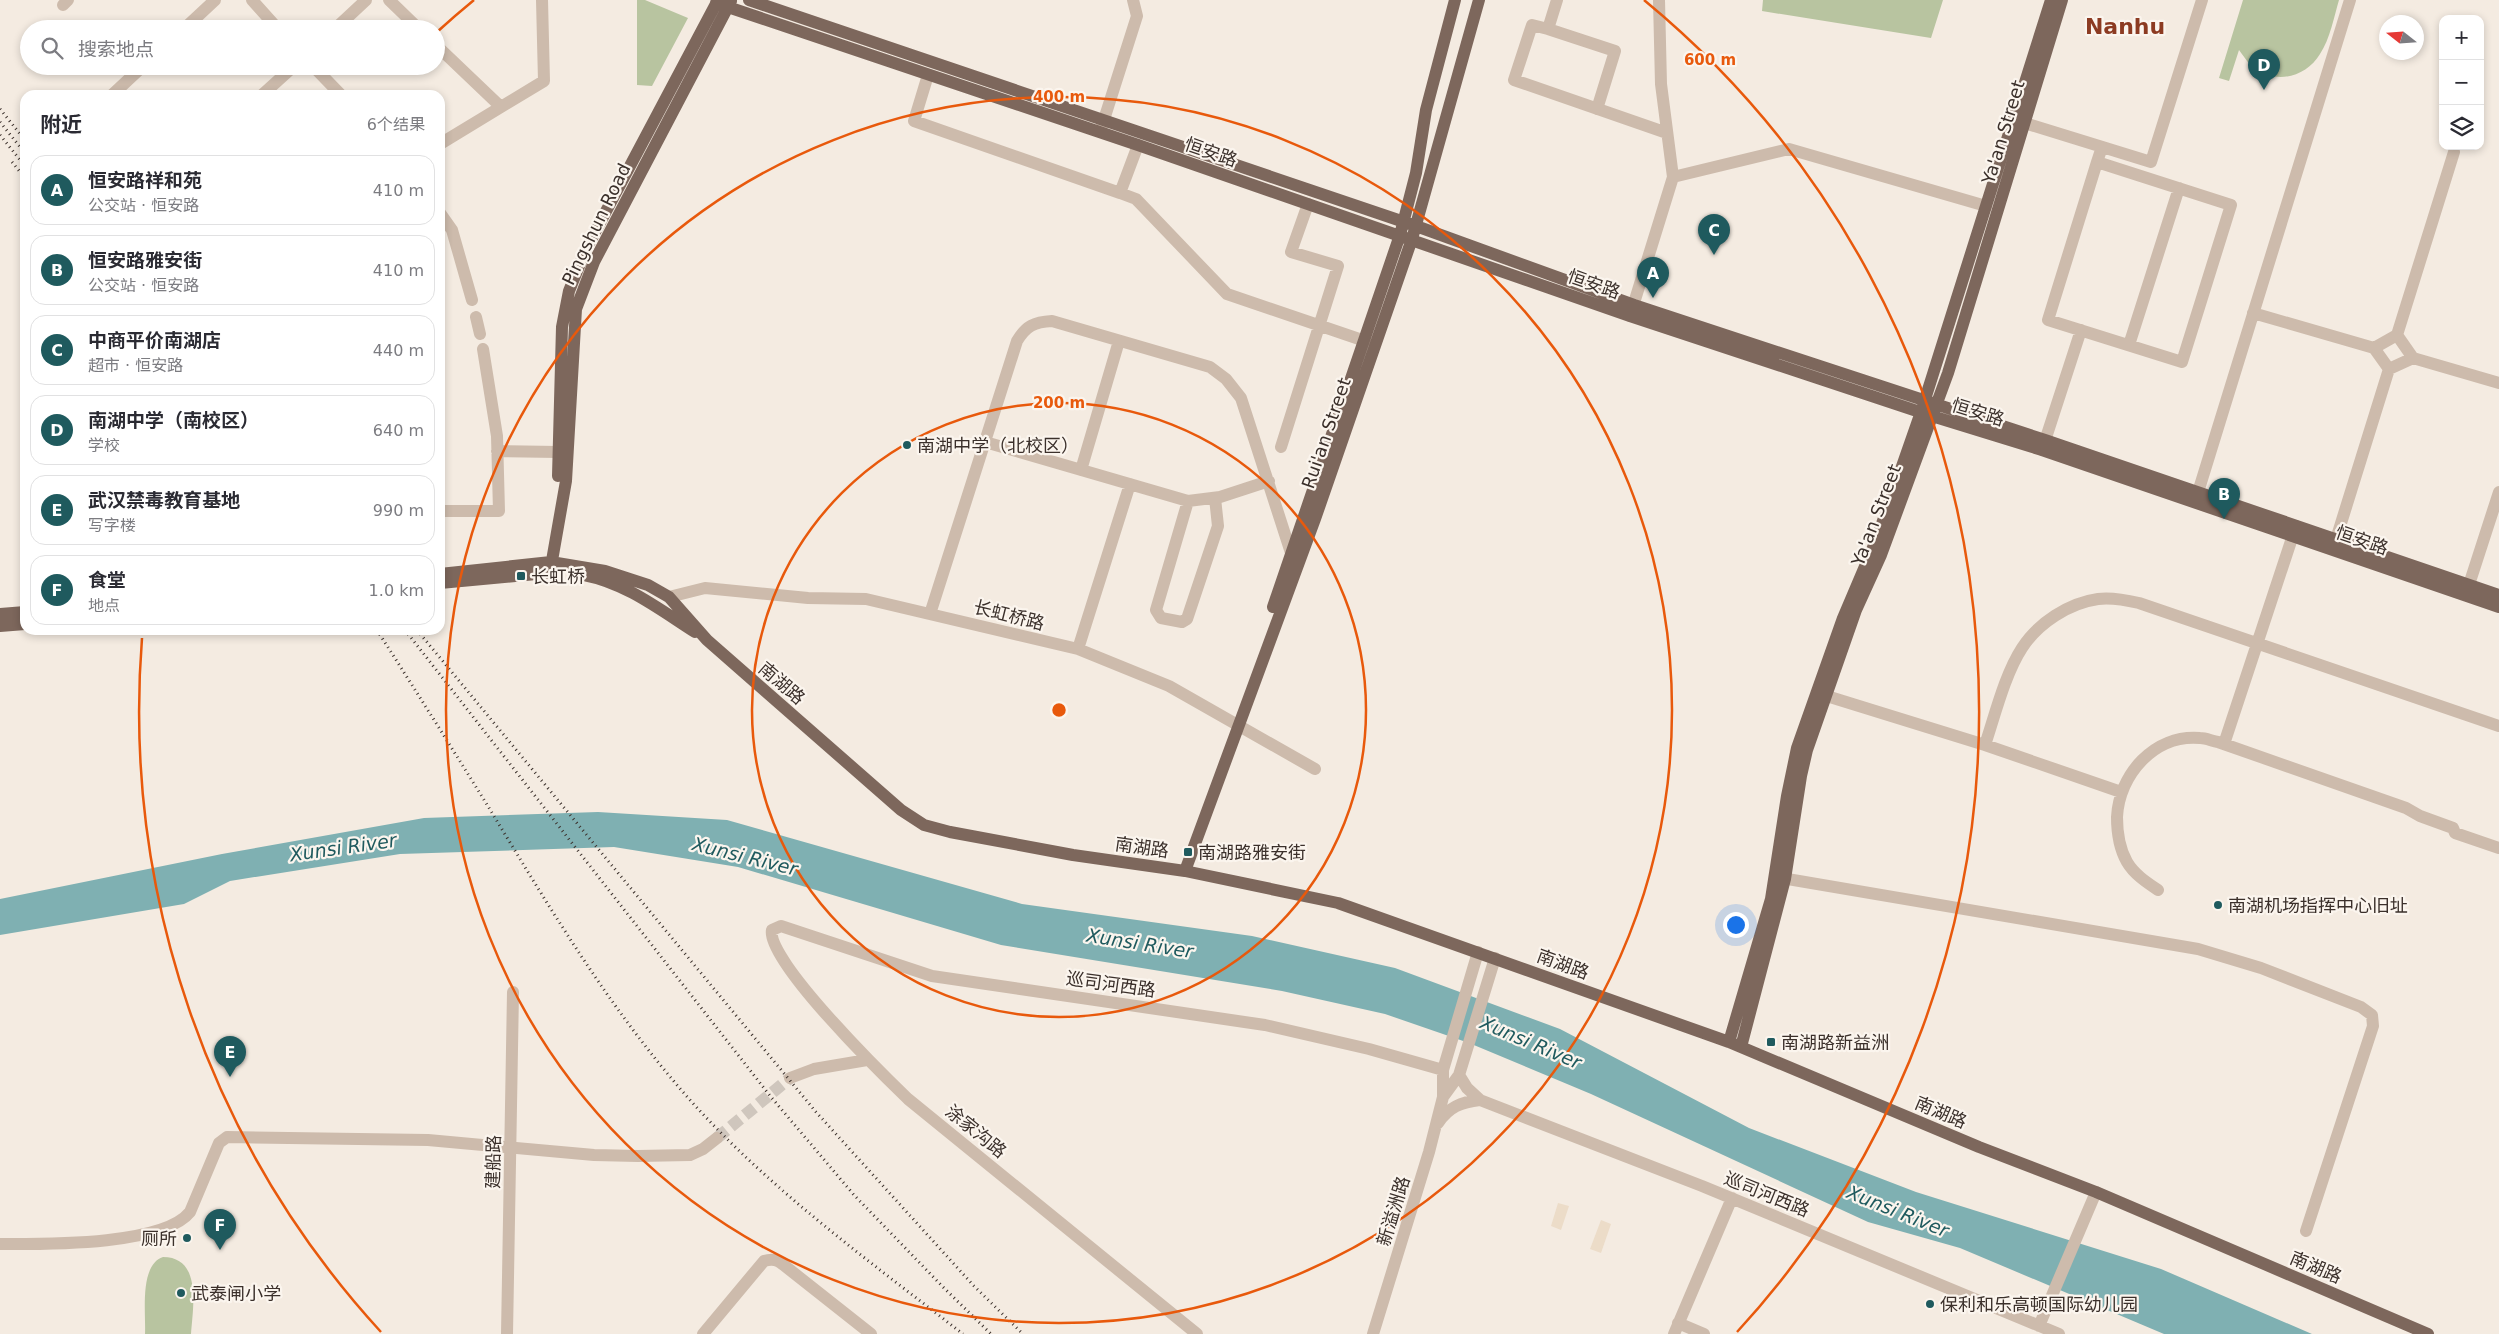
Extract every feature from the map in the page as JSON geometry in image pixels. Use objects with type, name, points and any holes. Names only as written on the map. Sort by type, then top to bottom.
[{"type":"main road","name":"恒安路","points":[[749,0],[1101,126],[1632,310],[2044,445],[2468,589],[2499,595]]},
{"type":"main road","name":"Rui'an Street","points":[[1181,871],[1315,518],[1405,232],[1426,110],[1455,0]]},
{"type":"main road","points":[[1416,226],[1479,0]]},
{"type":"main road","name":"Ya'an Street","points":[[1741,1047],[1780,878],[1792,770],[1821,694],[1843,618],[1929,408],[2018,121],[2051,0]]},
{"type":"main road","name":"Ya'an Street","points":[[1929,408],[1986,206],[2062,0]]},
{"type":"main road","name":"恒安路","points":[[720,2],[928,75],[1101,126],[1138,145],[1308,204],[1405,232],[1416,226],[1632,310]]},
{"type":"main road","name":"Pingshun Road","points":[[548,567],[556,503],[562,326],[569,291],[586,249],[720,2]]},
{"type":"main road","name":"Pingshun Road","points":[[548,567],[566,481],[574,327],[578,301],[594,262],[720,2]]},
{"type":"main road","name":"Rui'an Street","points":[[1236,723],[1365,341],[1405,232]]},
{"type":"main road","points":[[445,574],[548,567],[605,571],[642,583],[669,597],[707,640]]},
{"type":"main road","points":[[445,583],[548,567],[616,584],[646,600],[707,640]]},
{"type":"main road","name":"恒安路","points":[[2468,589],[2499,607]]},
{"type":"main road","points":[[0,614],[20,612]]},
{"type":"main road","points":[[0,626],[20,624]]},
{"type":"main road","name":"南湖路","points":[[707,640],[900,810],[924,825],[1005,843],[1181,871],[1324,899],[1729,1042],[1979,1147],[2096,1192],[2428,1334]]},
{"type":"main road","name":"Ya'an Street","points":[[1729,1042],[1780,878]]},
{"type":"street","points":[[194,20],[215,0]]},
{"type":"street","points":[[252,0],[270,20]]},
{"type":"street","points":[[345,20],[366,0]]},
{"type":"street","points":[[389,0],[410,20]]},
{"type":"street","points":[[445,141],[544,81],[542,0]]},
{"type":"street","points":[[1101,126],[1137,16],[1133,0]]},
{"type":"street","points":[[1548,29],[1556,0]]},
{"type":"street","points":[[1632,310],[1673,177],[1661,84],[1659,0]]},
{"type":"street","points":[[2018,121],[2151,162],[2202,0]]},
{"type":"street","points":[[2196,497],[2350,0]]},
{"type":"street","points":[[1597,109],[1615,51],[1532,25],[1514,80],[1597,109],[1667,133]]},
{"type":"street","points":[[445,54],[501,107]]},
{"type":"street","points":[[117,90],[133,75]]},
{"type":"street","points":[[268,90],[284,75]]},
{"type":"street","points":[[322,75],[336,90]]},
{"type":"street","points":[[928,75],[914,121],[1136,199],[1227,294],[1365,341]]},
{"type":"street","points":[[1120,193],[1138,145]]},
{"type":"street","points":[[2097,162],[2231,205],[2182,362],[2048,320],[2097,162],[2102,147]]},
{"type":"street","points":[[1673,177],[1789,149],[1986,206]]},
{"type":"street","points":[[2374,348],[2398,335],[2454,152]]},
{"type":"street","points":[[2129,345],[2179,188]]},
{"type":"street","points":[[1281,447],[1338,266],[1292,252],[1308,204]]},
{"type":"street","points":[[445,220],[452,230],[472,300]]},
{"type":"street","points":[[2253,314],[2374,348],[2389,370]]},
{"type":"street","points":[[476,317],[480,334]]},
{"type":"street","points":[[930,614],[1017,341],[1024,330],[1036,322],[1052,321],[1210,367],[1226,379],[1241,398],[1292,556]]},
{"type":"street","points":[[2044,445],[2081,330]]},
{"type":"street","points":[[2398,335],[2413,358],[2499,383]]},
{"type":"street","points":[[1081,470],[1119,341]]},
{"type":"street","points":[[445,511],[499,511],[497,452],[483,349]]},
{"type":"street","points":[[2335,544],[2389,370],[2413,358]]},
{"type":"street","points":[[985,442],[1188,501],[1215,498],[1268,481]]},
{"type":"street","points":[[497,452],[558,452]]},
{"type":"street","points":[[1078,649],[1130,484]]},
{"type":"street","points":[[2468,589],[2499,492]]},
{"type":"street","points":[[1188,501],[1156,610],[1161,618],[1182,622],[1187,619],[1218,526],[1215,498]]},
{"type":"street","points":[[2224,744],[2295,530]]},
{"type":"street","name":"长虹桥路","points":[[669,597],[705,588],[732,589],[808,598],[866,598],[1078,649],[1169,686],[1314,769]]},
{"type":"street","points":[[1985,745],[2010,673],[2022,648],[2057,614],[2075,605],[2098,599],[2118,598],[2140,603],[2499,726]]},
{"type":"street","points":[[1821,694],[1985,745],[2121,792]]},
{"type":"street","points":[[2158,890],[2135,872],[2127,862],[2120,844],[2117,823],[2121,792],[2129,774],[2142,760],[2163,745],[2199,738],[2224,744],[2406,808],[2420,816],[2453,828],[2455,833],[2499,848]]},
{"type":"street","points":[[1780,878],[2198,949],[2261,968],[2361,1007],[2372,1015],[2373,1026],[2306,1231]]},
{"type":"street","name":"涂家沟路","points":[[776,927],[772,930],[771,940],[780,956],[825,1013],[867,1060],[908,1099],[1197,1334]]},
{"type":"street","name":"巡司河西路","points":[[776,927],[787,928],[932,976],[1265,1025],[1369,1049],[1443,1070]]},
{"type":"street","points":[[1443,1097],[1443,1070],[1478,952]]},
{"type":"street","points":[[1443,1097],[1459,1075],[1495,958]]},
{"type":"street","name":"建船路","points":[[507,1334],[513,992]]},
{"type":"street","points":[[790,1078],[814,1069],[867,1060]]},
{"type":"street","points":[[1459,1075],[1467,1088],[1480,1100]]},
{"type":"street","name":"新溢洲路","points":[[1373,1334],[1443,1097]]},
{"type":"street","points":[[1435,1128],[1451,1108],[1461,1103],[1480,1100]]},
{"type":"street","name":"巡司河西路","points":[[1480,1100],[1732,1198],[2059,1334]]},
{"type":"street","points":[[0,1244],[99,1242],[124,1238],[183,1220],[190,1212],[219,1143],[227,1137],[428,1140],[594,1155],[690,1155],[704,1149],[717,1138]]},
{"type":"street","points":[[2039,1326],[2096,1192]]},
{"type":"street","points":[[1704,1334],[1676,1328],[1732,1198]]},
{"type":"street","points":[[703,1334],[764,1261],[769,1259],[777,1260],[786,1266],[870,1334]]},
{"type":"green space","points":[[637,0],[645,0],[688,18],[652,86],[637,85]]},
{"type":"green space","points":[[1763,0],[1943,0],[1931,38],[1762,11]]},
{"type":"green space","points":[[2243,0],[2339,0],[2326,42],[2320,54],[2308,68],[2292,76],[2283,77],[2265,74],[2252,66],[2239,50],[2229,81],[2219,78]]},
{"type":"green space","points":[[163,1257],[175,1259],[184,1265],[190,1274],[193,1298],[191,1334],[145,1334],[145,1291],[147,1279],[150,1269],[155,1262]]},
{"type":"shaded area","points":[[1558,1203],[1569,1206],[1561,1230],[1551,1226]]},
{"type":"shaded area","points":[[1601,1220],[1611,1224],[1601,1253],[1590,1249]]},
{"type":"water","name":"Xunsi River","points":[[598,812],[727,820],[1022,904],[1252,936],[1395,968],[1560,1029],[1749,1128],[1916,1192],[2161,1269],[2312,1334],[2164,1334],[1960,1248],[1868,1222],[1591,1094],[1469,1043],[1385,1014],[1282,991],[1001,945],[738,867],[614,847],[400,854],[230,881],[184,904],[0,935],[0,899],[222,854],[424,818]]},
{"type":"tunnel","points":[[717,1138],[790,1078]]},
{"type":"railway","points":[[0,109],[20,134]]},
{"type":"railway","points":[[0,122],[20,147]]},
{"type":"railway","points":[[0,135],[20,160]]},
{"type":"railway","points":[[12,162],[20,172]]},
{"type":"railway","points":[[380,635],[594,975],[617,1009],[667,1073],[699,1110],[770,1179],[846,1243],[963,1334]]},
{"type":"railway","points":[[409,635],[771,1097],[854,1195],[991,1334]]},
{"type":"railway","points":[[421,635],[816,1112],[973,1285],[1023,1334]]},
{"type":"place","name":"南湖中学（南校区）","points":[[2264,90]]},
{"type":"place","name":"中商平价南湖店","points":[[1714,255]]},
{"type":"place","name":"恒安路祥和苑","points":[[1653,298]]},
{"type":"place","name":"南湖中学（北校区）","points":[[907,445]]},
{"type":"place","name":"恒安路雅安街","points":[[2224,519]]},
{"type":"place","name":"长虹桥","points":[[521,576]]},
{"type":"place","name":"南湖路雅安街","points":[[1188,852]]},
{"type":"place","name":"南湖机场指挥中心旧址","points":[[2218,905]]},
{"type":"place","name":"南湖路新益洲","points":[[1771,1042]]},
{"type":"place","name":"武汉禁毒教育基地","points":[[230,1077]]},
{"type":"place","name":"厕所","points":[[187,1238]]},
{"type":"place","name":"食堂","points":[[220,1250]]},
{"type":"place","name":"武泰闸小学","points":[[181,1293]]},
{"type":"place","name":"保利和乐高顿国际幼儿园","points":[[1930,1304]]},
{"type":"district","name":"Nanhu","points":[[2125,26]]}]
